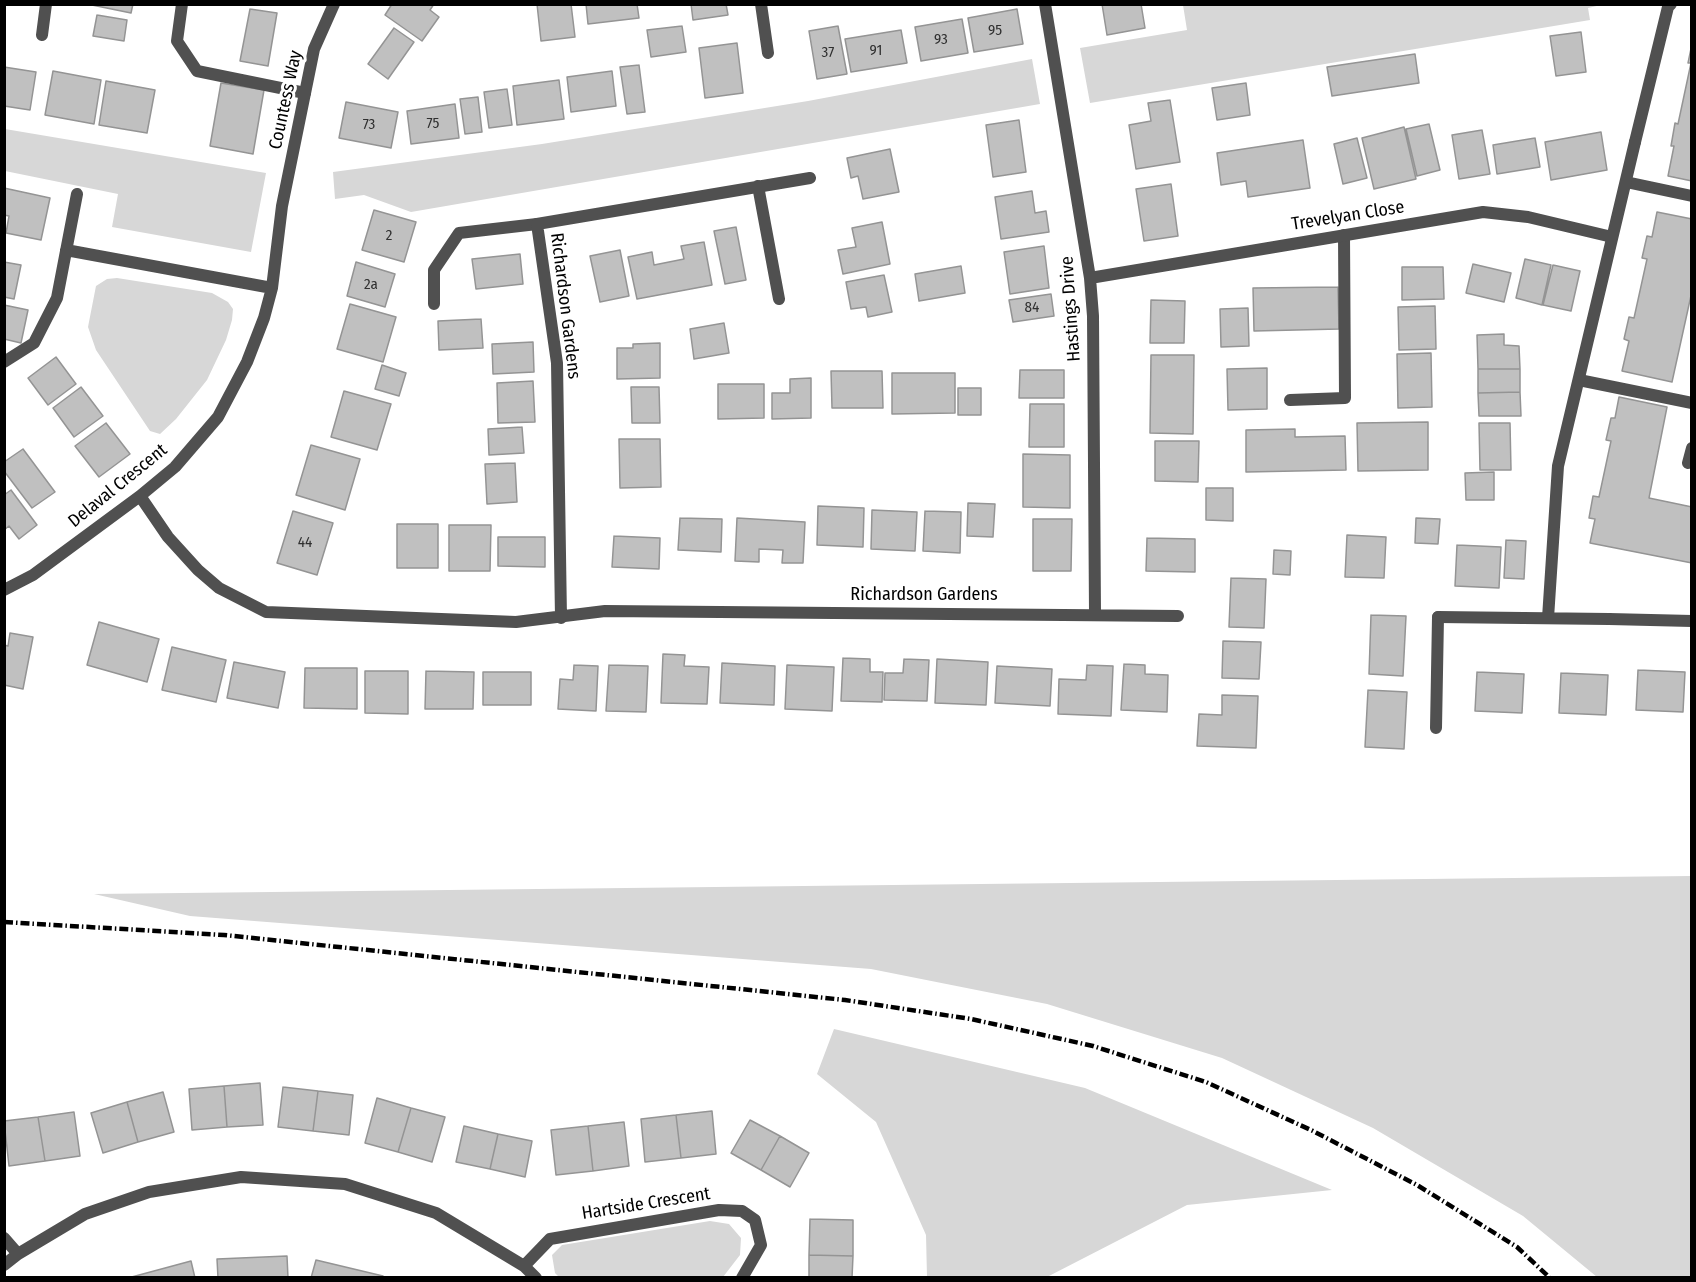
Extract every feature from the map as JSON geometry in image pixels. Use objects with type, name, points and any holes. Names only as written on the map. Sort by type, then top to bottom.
[{"type":"street","points":[[42,34],[46,4]]},
{"type":"street","points":[[182,4],[177,40],[197,71],[305,93]]},
{"type":"street","name":"Countess Way","points":[[282,206],[314,49],[334,4]]},
{"type":"street","points":[[761,4],[768,53]]},
{"type":"street","name":"Hastings Drive","points":[[1045,4],[1090,278],[1093,316],[1095,613]]},
{"type":"street","points":[[1548,618],[1558,466],[1668,7],[1671,4]]},
{"type":"street","name":"Richardson Gardens","points":[[561,618],[557,363],[537,224],[810,177]]},
{"type":"street","points":[[1626,182],[1692,196]]},
{"type":"street","points":[[758,186],[779,299]]},
{"type":"street","points":[[4,362],[34,344],[57,298],[77,194]]},
{"type":"street","name":"Delaval Crescent","points":[[4,590],[33,575],[140,496],[175,467],[218,417],[247,362],[264,318],[272,288],[282,206]]},
{"type":"street","name":"Trevelyan Close","points":[[1090,278],[1483,212],[1528,218],[1612,237]]},
{"type":"street","points":[[434,304],[434,270],[459,233],[537,224]]},
{"type":"street","points":[[1290,400],[1345,398],[1344,235]]},
{"type":"street","points":[[66,250],[272,288]]},
{"type":"street","points":[[1579,380],[1692,403]]},
{"type":"street","points":[[1688,463],[1692,448]]},
{"type":"street","name":"Richardson Gardens","points":[[140,496],[168,537],[198,570],[219,588],[266,612],[516,622],[605,611],[1095,613],[1178,616]]},
{"type":"street","points":[[1436,728],[1438,617],[1692,621]]},
{"type":"street","points":[[4,1265],[18,1254],[85,1215],[149,1192],[241,1177],[345,1184],[436,1213],[524,1266],[536,1278]]},
{"type":"street","name":"Hartside Crescent","points":[[524,1266],[550,1239],[719,1210],[742,1211],[755,1220],[761,1245],[742,1278]]},
{"type":"street","points":[[4,1238],[18,1254]]},
{"type":"shaded area","points":[[1183,4],[1601,5],[1588,8],[1590,20],[1090,103],[1080,48],[1187,30]]},
{"type":"shaded area","points":[[1032,59],[1040,104],[411,212],[364,195],[335,199],[333,172],[542,144],[808,101]]},
{"type":"shaded area","points":[[5,129],[266,173],[251,252],[112,227],[118,194],[5,171]]},
{"type":"shaded area","points":[[117,278],[212,293],[228,302],[233,309],[226,340],[207,380],[176,419],[160,434],[150,431],[96,350],[88,327],[96,286],[107,279]]},
{"type":"shaded area","points":[[1691,876],[1691,1278],[1597,1277],[1523,1216],[1373,1128],[1222,1058],[1047,1004],[871,969],[190,916],[94,894]]},
{"type":"shaded area","points":[[834,1029],[1085,1088],[1332,1190],[1187,1205],[1047,1277],[927,1277],[926,1235],[876,1122],[817,1074]]},
{"type":"shaded area","points":[[710,1221],[729,1224],[741,1238],[740,1255],[723,1277],[560,1278],[555,1273],[552,1255],[562,1245]]},
{"type":"building","points":[[87,4],[133,4],[131,13]]},
{"type":"building","points":[[392,4],[434,4],[430,10],[439,17],[422,41],[385,15]]},
{"type":"building","points":[[537,4],[571,4],[575,37],[541,41]]},
{"type":"building","points":[[586,4],[637,4],[639,18],[588,24]]},
{"type":"building","points":[[691,4],[726,4],[728,15],[693,20]]},
{"type":"building","points":[[1102,4],[1141,4],[1145,28],[1107,35]]},
{"type":"building","points":[[250,9],[277,13],[268,66],[240,61]]},
{"type":"building","points":[[1017,9],[1023,44],[974,52],[968,18]]},
{"type":"building","points":[[97,15],[127,20],[124,41],[93,36]]},
{"type":"building","points":[[962,19],[968,53],[921,61],[915,27]]},
{"type":"building","points":[[682,26],[686,52],[651,57],[647,30]]},
{"type":"building","points":[[838,26],[847,74],[817,79],[809,31]]},
{"type":"building","points":[[394,28],[414,42],[388,79],[368,64]]},
{"type":"building","points":[[901,30],[907,63],[851,72],[845,39]]},
{"type":"building","points":[[1581,32],[1586,72],[1556,76],[1550,36]]},
{"type":"building","points":[[737,43],[743,93],[705,98],[699,48]]},
{"type":"building","points":[[1692,44],[1692,181],[1668,176],[1674,146],[1671,146],[1675,123],[1678,124],[1691,63],[1688,63]]},
{"type":"building","points":[[1415,54],[1419,83],[1332,96],[1327,67]]},
{"type":"building","points":[[639,65],[645,112],[627,114],[620,67]]},
{"type":"building","points":[[4,67],[36,72],[30,110],[4,106]]},
{"type":"building","points":[[53,71],[101,80],[94,124],[45,115]]},
{"type":"building","points":[[612,71],[616,106],[571,112],[567,77]]},
{"type":"building","points":[[559,80],[564,119],[517,125],[513,86]]},
{"type":"building","points":[[106,81],[155,90],[147,133],[99,125]]},
{"type":"building","points":[[221,83],[264,90],[253,154],[210,146]]},
{"type":"building","points":[[1246,83],[1250,115],[1217,120],[1212,88]]},
{"type":"building","points":[[507,89],[512,125],[489,128],[484,92]]},
{"type":"building","points":[[478,97],[482,132],[465,134],[460,99]]},
{"type":"building","points":[[1170,100],[1180,162],[1136,169],[1129,125],[1151,121],[1148,103]]},
{"type":"building","points":[[346,102],[398,112],[391,148],[339,138]]},
{"type":"building","points":[[455,104],[459,138],[411,144],[407,111]]},
{"type":"building","points":[[1019,120],[1026,172],[993,177],[986,125]]},
{"type":"building","points":[[1429,124],[1440,170],[1417,176],[1406,129]]},
{"type":"building","points":[[1404,127],[1416,179],[1374,189],[1362,138]]},
{"type":"building","points":[[1482,130],[1490,174],[1459,179],[1452,135]]},
{"type":"building","points":[[1601,132],[1607,170],[1551,180],[1545,142]]},
{"type":"building","points":[[1357,138],[1367,178],[1343,184],[1334,144]]},
{"type":"building","points":[[1535,138],[1540,167],[1497,174],[1493,145]]},
{"type":"building","points":[[1303,140],[1310,188],[1248,197],[1246,181],[1221,185],[1217,153]]},
{"type":"building","points":[[890,149],[899,192],[863,199],[858,176],[851,178],[847,158]]},
{"type":"building","points":[[1171,184],[1178,236],[1144,241],[1136,189]]},
{"type":"building","points":[[4,188],[50,198],[41,240],[6,233],[9,216],[4,215]]},
{"type":"building","points":[[1032,191],[1035,213],[1046,211],[1049,232],[1001,239],[995,197]]},
{"type":"building","points":[[374,210],[416,222],[404,262],[362,250]]},
{"type":"building","points":[[1657,212],[1692,219],[1692,291],[1672,382],[1622,371],[1629,341],[1624,339],[1629,317],[1634,318],[1647,259],[1642,258],[1647,236],[1652,237]]},
{"type":"building","points":[[882,222],[890,264],[843,274],[838,250],[856,247],[852,228]]},
{"type":"building","points":[[736,227],[746,280],[725,284],[714,231]]},
{"type":"building","points":[[704,242],[712,285],[637,299],[628,257],[652,252],[654,265],[684,259],[681,246]]},
{"type":"building","points":[[1044,246],[1049,288],[1010,294],[1004,252]]},
{"type":"building","points":[[620,250],[629,296],[600,302],[590,256]]},
{"type":"building","points":[[520,254],[523,284],[476,289],[472,259]]},
{"type":"building","points":[[1525,259],[1551,265],[1542,305],[1516,298]]},
{"type":"building","points":[[4,262],[21,265],[14,299],[4,297]]},
{"type":"building","points":[[356,262],[395,274],[385,307],[347,296]]},
{"type":"building","points":[[1473,264],[1511,273],[1504,302],[1466,293]]},
{"type":"building","points":[[1553,265],[1580,271],[1571,311],[1543,305]]},
{"type":"building","points":[[961,266],[965,293],[919,301],[915,274]]},
{"type":"building","points":[[1402,267],[1443,267],[1444,299],[1402,300]]},
{"type":"building","points":[[884,275],[892,312],[868,317],[866,307],[851,309],[846,282]]},
{"type":"building","points":[[1338,287],[1339,329],[1254,331],[1253,288]]},
{"type":"building","points":[[1051,294],[1054,316],[1013,322],[1009,300]]},
{"type":"building","points":[[1151,300],[1185,301],[1184,343],[1150,343]]},
{"type":"building","points":[[350,304],[396,317],[383,362],[337,349]]},
{"type":"building","points":[[4,305],[28,310],[21,343],[4,339]]},
{"type":"building","points":[[1435,306],[1436,349],[1399,350],[1398,307]]},
{"type":"building","points":[[1248,308],[1249,346],[1221,347],[1220,309]]},
{"type":"building","points":[[481,319],[483,348],[439,350],[438,321]]},
{"type":"building","points":[[724,323],[729,353],[694,359],[690,329]]},
{"type":"building","points":[[1504,334],[1504,345],[1519,346],[1520,369],[1478,369],[1477,335]]},
{"type":"building","points":[[533,342],[534,372],[493,374],[492,344]]},
{"type":"building","points":[[660,343],[660,378],[617,379],[617,348],[633,348],[633,344]]},
{"type":"building","points":[[1431,353],[1432,407],[1398,408],[1397,354]]},
{"type":"building","points":[[1151,355],[1194,355],[1193,434],[1150,433]]},
{"type":"building","points":[[56,357],[76,384],[48,405],[28,378]]},
{"type":"building","points":[[382,365],[406,373],[399,396],[375,389]]},
{"type":"building","points":[[1267,368],[1267,409],[1228,410],[1227,369]]},
{"type":"building","points":[[1478,369],[1520,369],[1520,392],[1478,393]]},
{"type":"building","points":[[1020,370],[1064,370],[1064,398],[1019,398]]},
{"type":"building","points":[[831,371],[882,371],[883,408],[832,408]]},
{"type":"building","points":[[892,373],[955,373],[955,413],[892,414]]},
{"type":"building","points":[[811,378],[811,418],[772,419],[772,393],[790,393],[790,379]]},
{"type":"building","points":[[533,381],[535,422],[498,423],[497,383]]},
{"type":"building","points":[[718,384],[764,384],[764,418],[718,419]]},
{"type":"building","points":[[81,387],[103,416],[74,437],[53,408]]},
{"type":"building","points":[[631,387],[659,387],[660,423],[632,423]]},
{"type":"building","points":[[958,388],[981,388],[981,415],[958,415]]},
{"type":"building","points":[[344,391],[391,404],[377,450],[331,437]]},
{"type":"building","points":[[1520,392],[1521,416],[1479,416],[1478,393]]},
{"type":"building","points":[[1619,397],[1667,407],[1649,498],[1692,507],[1692,563],[1590,543],[1595,519],[1589,518],[1593,496],[1599,497],[1611,441],[1606,440],[1611,418],[1615,418]]},
{"type":"building","points":[[1030,404],[1064,404],[1064,447],[1029,447]]},
{"type":"building","points":[[1428,422],[1428,470],[1358,471],[1357,423]]},
{"type":"building","points":[[106,423],[130,454],[99,477],[75,446]]},
{"type":"building","points":[[1479,423],[1510,423],[1511,470],[1480,470]]},
{"type":"building","points":[[522,427],[524,453],[489,455],[488,429]]},
{"type":"building","points":[[1295,429],[1295,437],[1345,436],[1346,470],[1246,472],[1246,430]]},
{"type":"building","points":[[619,439],[660,439],[661,487],[620,488]]},
{"type":"building","points":[[1155,441],[1199,441],[1198,482],[1155,481]]},
{"type":"building","points":[[311,445],[360,459],[345,510],[296,495]]},
{"type":"building","points":[[23,449],[55,492],[32,508],[4,471],[4,462]]},
{"type":"building","points":[[1023,454],[1070,455],[1070,508],[1023,507]]},
{"type":"building","points":[[515,463],[517,502],[487,504],[485,464]]},
{"type":"building","points":[[1494,472],[1494,500],[1466,500],[1465,473]]},
{"type":"building","points":[[1206,488],[1233,488],[1233,521],[1206,520]]},
{"type":"building","points":[[11,490],[37,525],[19,539],[9,526],[4,530],[4,495]]},
{"type":"building","points":[[968,503],[995,504],[993,537],[967,536]]},
{"type":"building","points":[[818,506],[864,508],[863,547],[817,545]]},
{"type":"building","points":[[872,510],[917,512],[915,551],[871,549]]},
{"type":"building","points":[[293,511],[333,523],[317,575],[277,563]]},
{"type":"building","points":[[925,511],[961,512],[960,553],[923,551]]},
{"type":"building","points":[[680,518],[722,519],[721,552],[678,550]]},
{"type":"building","points":[[737,518],[805,522],[803,563],[782,563],[783,550],[759,549],[759,562],[735,561]]},
{"type":"building","points":[[1416,518],[1440,519],[1438,544],[1415,543]]},
{"type":"building","points":[[1033,519],[1072,519],[1071,571],[1033,571]]},
{"type":"building","points":[[397,524],[438,524],[438,568],[397,568]]},
{"type":"building","points":[[449,525],[491,525],[490,571],[449,571]]},
{"type":"building","points":[[1347,535],[1386,537],[1384,578],[1345,577]]},
{"type":"building","points":[[614,536],[660,538],[659,569],[612,567]]},
{"type":"building","points":[[498,537],[545,537],[545,567],[498,566]]},
{"type":"building","points":[[1147,538],[1195,539],[1195,572],[1146,571]]},
{"type":"building","points":[[1506,540],[1526,541],[1524,579],[1504,578]]},
{"type":"building","points":[[1457,545],[1501,547],[1499,588],[1455,586]]},
{"type":"building","points":[[1274,550],[1291,551],[1290,575],[1273,574]]},
{"type":"building","points":[[1231,578],[1266,579],[1264,628],[1229,627]]},
{"type":"building","points":[[1371,615],[1406,616],[1403,676],[1369,674]]},
{"type":"building","points":[[99,622],[159,639],[147,682],[87,665]]},
{"type":"building","points":[[10,633],[33,637],[23,689],[4,685],[4,645],[8,646]]},
{"type":"building","points":[[1223,641],[1261,642],[1259,679],[1222,678]]},
{"type":"building","points":[[172,647],[226,660],[216,702],[162,690]]},
{"type":"building","points":[[663,654],[685,655],[684,666],[709,667],[707,704],[661,703]]},
{"type":"building","points":[[843,658],[870,659],[870,672],[883,672],[882,702],[841,701]]},
{"type":"building","points":[[904,659],[929,660],[927,701],[884,700],[885,673],[903,673]]},
{"type":"building","points":[[937,659],[988,662],[986,705],[935,703]]},
{"type":"building","points":[[234,662],[285,672],[278,708],[227,698]]},
{"type":"building","points":[[722,663],[775,666],[774,705],[720,703]]},
{"type":"building","points":[[1124,664],[1145,665],[1145,674],[1168,675],[1167,712],[1121,710]]},
{"type":"building","points":[[574,665],[598,666],[596,711],[558,709],[560,679],[573,680]]},
{"type":"building","points":[[609,665],[648,666],[646,712],[606,711]]},
{"type":"building","points":[[787,665],[834,667],[832,711],[785,709]]},
{"type":"building","points":[[1087,665],[1113,666],[1111,716],[1058,714],[1059,679],[1086,680]]},
{"type":"building","points":[[997,666],[1052,669],[1050,706],[995,703]]},
{"type":"building","points":[[305,668],[357,668],[357,709],[304,708]]},
{"type":"building","points":[[1638,670],[1685,672],[1683,712],[1636,710]]},
{"type":"building","points":[[365,671],[408,671],[408,714],[365,713]]},
{"type":"building","points":[[426,671],[474,672],[473,709],[425,709]]},
{"type":"building","points":[[483,672],[531,672],[531,705],[483,705]]},
{"type":"building","points":[[1477,672],[1524,674],[1522,713],[1475,711]]},
{"type":"building","points":[[1561,673],[1608,675],[1606,715],[1559,713]]},
{"type":"building","points":[[1368,690],[1407,692],[1404,749],[1365,747]]},
{"type":"building","points":[[1222,695],[1258,696],[1256,748],[1197,746],[1199,714],[1222,715]]},
{"type":"building","points":[[260,1083],[263,1125],[227,1127],[224,1086]]},
{"type":"building","points":[[224,1086],[227,1127],[192,1130],[189,1089]]},
{"type":"building","points":[[283,1087],[318,1091],[313,1131],[278,1127]]},
{"type":"building","points":[[318,1091],[353,1095],[349,1135],[313,1131]]},
{"type":"building","points":[[163,1092],[174,1132],[138,1142],[127,1102]]},
{"type":"building","points":[[377,1098],[411,1108],[398,1152],[365,1143]]},
{"type":"building","points":[[127,1102],[138,1142],[103,1153],[91,1113]]},
{"type":"building","points":[[411,1108],[445,1117],[432,1162],[398,1152]]},
{"type":"building","points":[[712,1111],[716,1154],[681,1158],[676,1115]]},
{"type":"building","points":[[74,1112],[80,1156],[45,1161],[38,1117]]},
{"type":"building","points":[[676,1115],[681,1158],[645,1162],[641,1119]]},
{"type":"building","points":[[38,1117],[45,1161],[9,1166],[4,1121]]},
{"type":"building","points":[[750,1120],[780,1136],[761,1170],[731,1153]]},
{"type":"building","points":[[624,1122],[629,1166],[593,1171],[588,1126]]},
{"type":"building","points":[[464,1126],[498,1134],[490,1169],[456,1162]]},
{"type":"building","points":[[588,1126],[593,1171],[556,1175],[551,1130]]},
{"type":"building","points":[[498,1134],[532,1141],[525,1177],[490,1169]]},
{"type":"building","points":[[780,1136],[809,1153],[790,1187],[761,1170]]},
{"type":"building","points":[[810,1219],[853,1220],[853,1256],[809,1255]]},
{"type":"building","points":[[809,1255],[853,1256],[852,1278],[809,1278]]},
{"type":"building","points":[[287,1256],[288,1278],[218,1278],[217,1259]]},
{"type":"building","points":[[316,1260],[383,1276],[383,1278],[311,1278]]},
{"type":"building","points":[[191,1261],[195,1278],[128,1278]]},
{"type":"railway","points":[[4,922],[224,935],[845,1000],[971,1019],[1093,1046],[1206,1082],[1313,1131],[1417,1185],[1517,1247],[1550,1278]]}]
